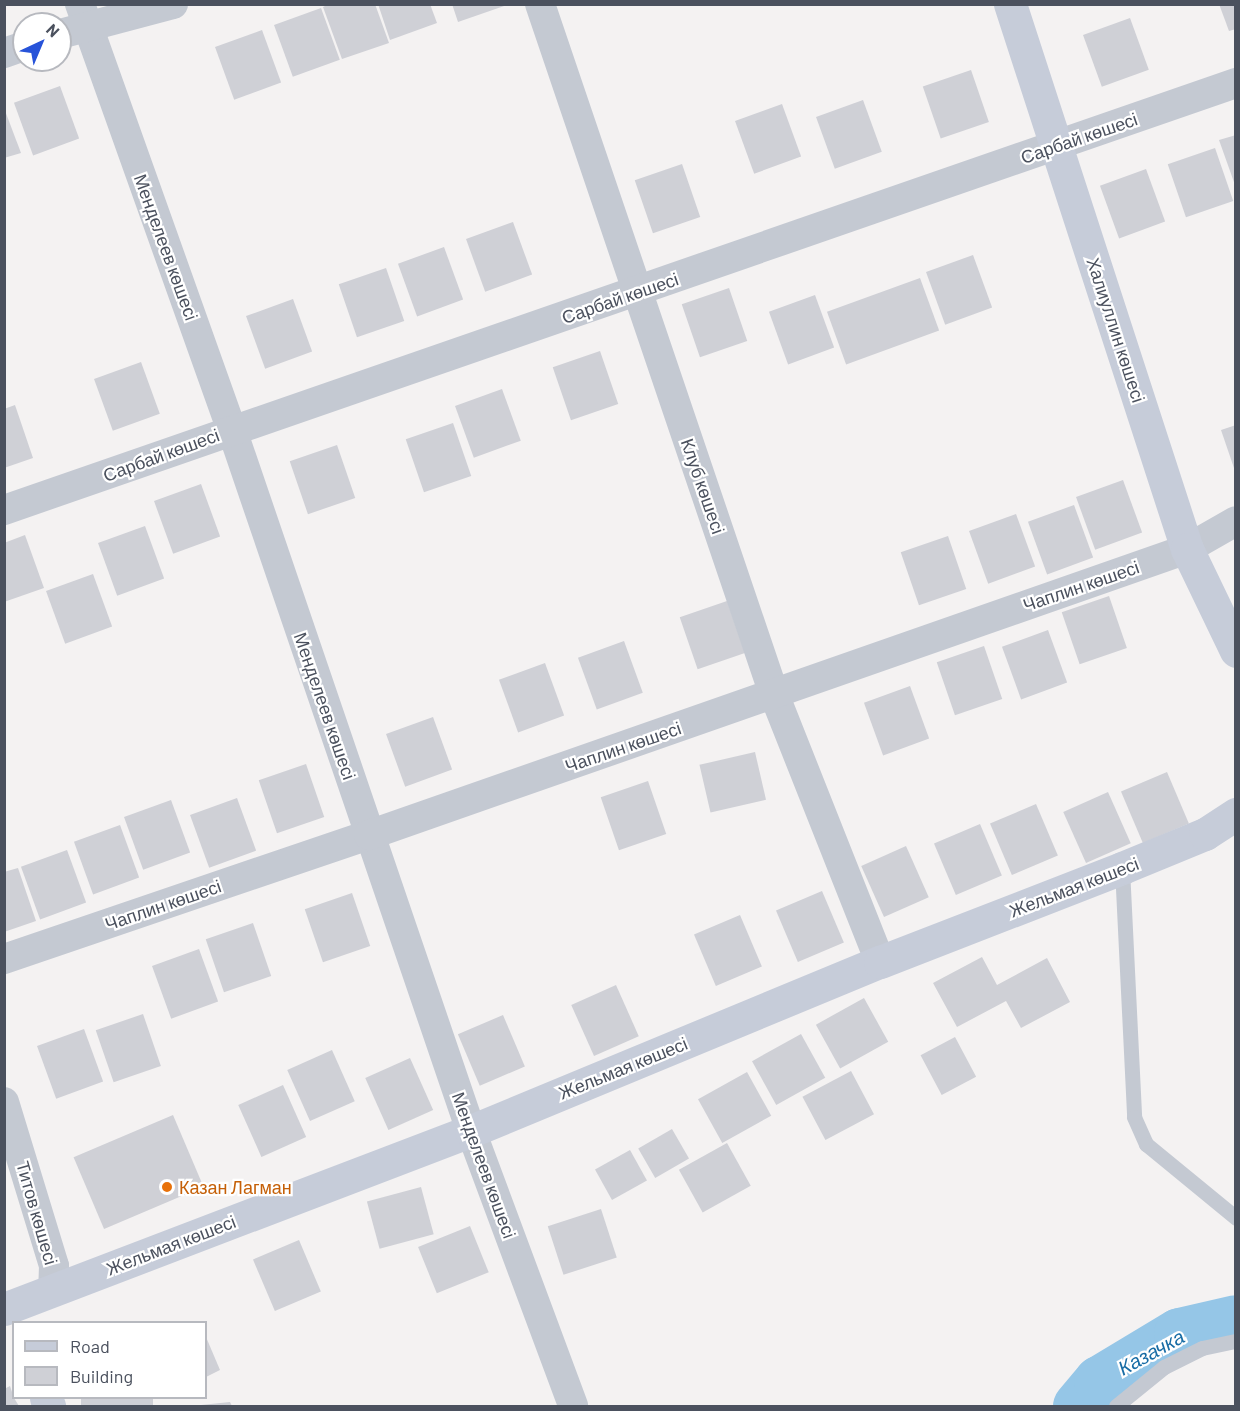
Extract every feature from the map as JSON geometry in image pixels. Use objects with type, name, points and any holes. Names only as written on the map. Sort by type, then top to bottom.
[{"type":"street","points":[[76,21],[173,4]]},
{"type":"street","name":"Клуб көшесі","points":[[540,4],[774,694],[880,962]]},
{"type":"street","name":"Халиуллин көшесі","points":[[1010,4],[1186,549],[1236,651]]},
{"type":"street","name":"Менделеев көшесі","points":[[76,21],[232,430],[471,1131],[573,1407]]},
{"type":"street","name":"Сарбай көшесі","points":[[4,510],[1236,83]]},
{"type":"street","name":"Чаплин көшесі","points":[[4,959],[369,836],[1186,549],[1236,521]]},
{"type":"street","name":"Жельмая көшесі","points":[[4,1309],[471,1131],[880,962],[1205,834],[1236,814]]},
{"type":"street","name":"Титов көшесі","points":[[4,1102],[54,1266],[53,1290]]},
{"type":"street","points":[[43,1321],[53,1290]]},
{"type":"lane","points":[[1122,868],[1134,1117],[1146,1144],[1236,1218]]},
{"type":"lane","points":[[1116,1407],[1164,1367],[1202,1348],[1236,1341]]},
{"type":"building","points":[[329,4],[375,4],[389,43],[342,59],[323,7]]},
{"type":"building","points":[[378,4],[430,4],[437,23],[390,40]]},
{"type":"building","points":[[452,4],[507,4],[507,5],[458,22]]},
{"type":"building","points":[[1219,4],[1236,4],[1236,29],[1229,31]]},
{"type":"building","points":[[321,8],[340,60],[293,77],[274,25]]},
{"type":"building","points":[[1130,18],[1149,70],[1102,87],[1083,35]]},
{"type":"building","points":[[262,30],[281,83],[234,100],[215,47]]},
{"type":"building","points":[[971,70],[989,122],[941,139],[923,87]]},
{"type":"building","points":[[60,86],[79,139],[33,155],[14,103]]},
{"type":"building","points":[[863,100],[882,152],[835,169],[816,117]]},
{"type":"building","points":[[782,104],[801,157],[754,174],[735,121]]},
{"type":"building","points":[[4,108],[21,153],[4,158]]},
{"type":"building","points":[[1236,135],[1236,185],[1235,185],[1219,140]]},
{"type":"building","points":[[1215,148],[1233,201],[1186,217],[1168,164]]},
{"type":"building","points":[[682,164],[700,217],[653,233],[635,180]]},
{"type":"building","points":[[1146,169],[1165,222],[1119,238],[1100,186]]},
{"type":"building","points":[[513,222],[532,275],[485,292],[466,239]]},
{"type":"building","points":[[444,247],[463,300],[417,316],[398,264]]},
{"type":"building","points":[[973,255],[992,308],[945,325],[926,272]]},
{"type":"building","points":[[386,268],[404,321],[357,337],[339,284]]},
{"type":"building","points":[[920,278],[939,331],[846,364],[827,312]]},
{"type":"building","points":[[729,288],[747,341],[700,357],[682,304]]},
{"type":"building","points":[[815,295],[834,348],[788,364],[769,312]]},
{"type":"building","points":[[293,299],[312,352],[265,369],[246,316]]},
{"type":"building","points":[[600,351],[618,404],[571,420],[553,367]]},
{"type":"building","points":[[141,362],[160,414],[113,431],[94,379]]},
{"type":"building","points":[[502,389],[521,441],[474,458],[455,406]]},
{"type":"building","points":[[15,405],[33,458],[4,468],[4,409]]},
{"type":"building","points":[[453,423],[471,476],[424,492],[406,439]]},
{"type":"building","points":[[1236,425],[1236,471],[1235,471],[1221,430]]},
{"type":"building","points":[[337,445],[355,498],[308,514],[290,461]]},
{"type":"building","points":[[1123,480],[1142,533],[1095,550],[1076,497]]},
{"type":"building","points":[[201,484],[220,537],[173,554],[154,501]]},
{"type":"building","points":[[1074,505],[1093,558],[1047,574],[1028,522]]},
{"type":"building","points":[[1016,514],[1035,567],[988,584],[969,531]]},
{"type":"building","points":[[145,526],[164,579],[117,596],[98,543]]},
{"type":"building","points":[[25,535],[44,588],[4,602],[4,543]]},
{"type":"building","points":[[948,536],[966,589],[919,605],[901,552]]},
{"type":"building","points":[[93,574],[112,627],[65,644],[46,591]]},
{"type":"building","points":[[1109,596],[1127,648],[1080,664],[1062,612]]},
{"type":"building","points":[[727,601],[745,653],[698,669],[680,617]]},
{"type":"building","points":[[1048,630],[1067,683],[1021,699],[1002,647]]},
{"type":"building","points":[[624,641],[643,693],[597,709],[578,658]]},
{"type":"building","points":[[984,646],[1002,699],[955,715],[937,662]]},
{"type":"building","points":[[545,663],[564,716],[518,732],[499,680]]},
{"type":"building","points":[[910,686],[929,739],[883,755],[864,703]]},
{"type":"building","points":[[433,717],[452,770],[405,787],[386,734]]},
{"type":"building","points":[[755,752],[766,800],[710,813],[699,765]]},
{"type":"building","points":[[306,764],[324,817],[277,833],[259,780]]},
{"type":"building","points":[[1167,772],[1189,824],[1143,843],[1121,792]]},
{"type":"building","points":[[648,781],[666,834],[619,850],[601,797]]},
{"type":"building","points":[[1108,792],[1131,843],[1086,863],[1063,812]]},
{"type":"building","points":[[237,798],[256,851],[209,868],[190,815]]},
{"type":"building","points":[[171,800],[190,853],[143,870],[124,817]]},
{"type":"building","points":[[1036,804],[1058,856],[1012,875],[990,824]]},
{"type":"building","points":[[980,824],[1002,876],[956,895],[934,844]]},
{"type":"building","points":[[120,825],[139,878],[93,894],[74,842]]},
{"type":"building","points":[[906,846],[929,897],[884,917],[861,866]]},
{"type":"building","points":[[67,850],[86,903],[40,919],[21,867]]},
{"type":"building","points":[[18,868],[36,921],[4,932],[4,872]]},
{"type":"building","points":[[822,891],[844,943],[798,962],[776,911]]},
{"type":"building","points":[[352,893],[370,946],[323,962],[305,909]]},
{"type":"building","points":[[740,915],[762,967],[716,986],[694,935]]},
{"type":"building","points":[[253,923],[271,976],[224,992],[206,939]]},
{"type":"building","points":[[199,949],[218,1002],[171,1019],[152,966]]},
{"type":"building","points":[[982,957],[997,985],[1047,958],[1070,1002],[1021,1028],[1006,1001],[957,1027],[933,983]]},
{"type":"building","points":[[616,985],[639,1036],[594,1056],[571,1005]]},
{"type":"building","points":[[864,998],[888,1042],[840,1068],[816,1025]]},
{"type":"building","points":[[143,1014],[161,1066],[114,1082],[96,1030]]},
{"type":"building","points":[[503,1015],[525,1067],[480,1086],[458,1034]]},
{"type":"building","points":[[84,1029],[103,1082],[56,1099],[37,1046]]},
{"type":"building","points":[[801,1034],[825,1078],[776,1105],[752,1061]]},
{"type":"building","points":[[955,1037],[976,1077],[942,1095],[921,1055]]},
{"type":"building","points":[[332,1050],[355,1101],[310,1121],[287,1070]]},
{"type":"building","points":[[410,1058],[433,1110],[388,1130],[365,1078]]},
{"type":"building","points":[[851,1071],[874,1114],[825,1140],[802,1097]]},
{"type":"building","points":[[747,1072],[771,1116],[722,1143],[698,1099]]},
{"type":"building","points":[[283,1085],[306,1137],[261,1157],[238,1105]]},
{"type":"building","points":[[173,1115],[203,1187],[104,1229],[74,1157]]},
{"type":"building","points":[[672,1129],[689,1158],[655,1178],[638,1148]]},
{"type":"building","points":[[727,1143],[751,1186],[703,1213],[679,1170]]},
{"type":"building","points":[[630,1150],[647,1181],[612,1200],[595,1169]]},
{"type":"building","points":[[421,1187],[434,1234],[380,1249],[367,1201]]},
{"type":"building","points":[[601,1209],[617,1258],[564,1275],[548,1226]]},
{"type":"building","points":[[470,1226],[489,1272],[437,1293],[418,1247]]},
{"type":"building","points":[[299,1240],[321,1292],[275,1311],[253,1260]]},
{"type":"building","points":[[207,1339],[220,1370],[207,1376]]},
{"type":"building","points":[[10,1386],[12,1399],[15,1399],[19,1406],[4,1406],[4,1389]]},
{"type":"building","points":[[81,1399],[153,1399],[153,1406],[81,1406]]},
{"type":"building","points":[[230,1402],[232,1406],[201,1406],[201,1405]]},
{"type":"waterway","name":"Казачка","points":[[1078,1406],[1099,1381],[1179,1333],[1236,1320]]},
{"type":"place","name":"Казан Лагман","points":[[167,1187]]}]
